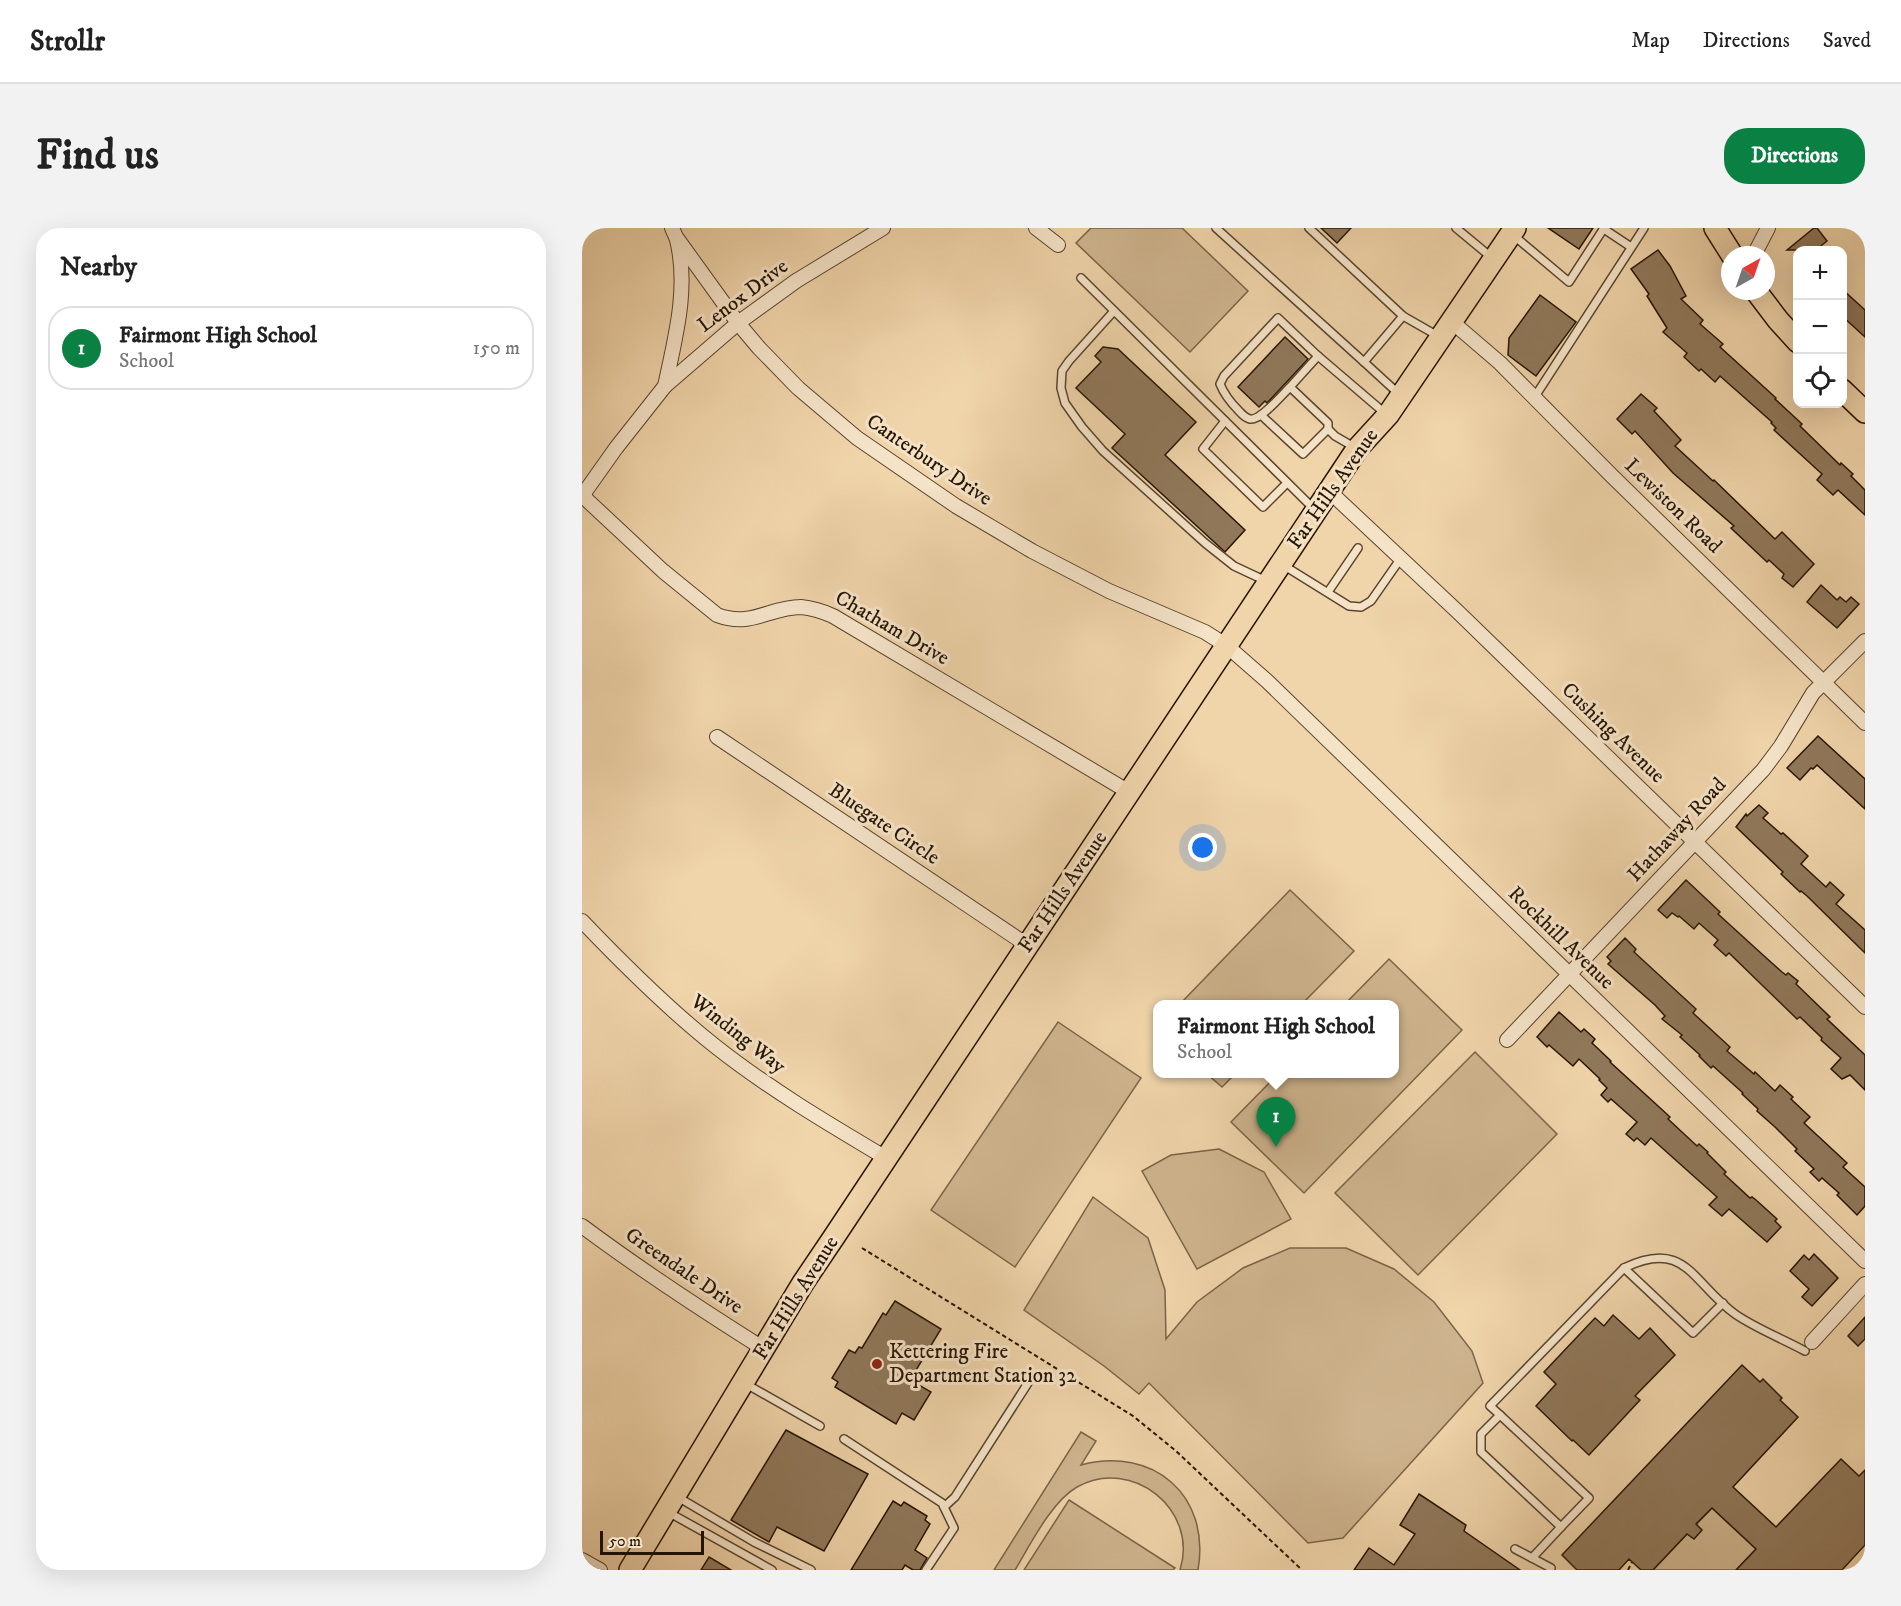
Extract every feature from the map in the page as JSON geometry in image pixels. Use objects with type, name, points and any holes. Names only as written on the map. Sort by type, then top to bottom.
[{"type":"main road","points":[[1716,228],[1727,246]]},
{"type":"main road","name":"Far Hills Avenue","points":[[630,1570],[803,1283],[1357,449],[1388,415],[1513,231]]},
{"type":"main road","points":[[1763,300],[1793,337]]},
{"type":"main road","points":[[1847,395],[1865,412]]},
{"type":"street","name":"Lenox Drive","points":[[583,494],[665,386],[738,322],[796,281],[883,228]]},
{"type":"street","points":[[1036,228],[1058,245]]},
{"type":"street","points":[[1759,246],[1768,228]]},
{"type":"street","name":"Lenox Drive","points":[[665,386],[681,298],[681,268],[674,233]]},
{"type":"street","name":"Canterbury Drive","points":[[674,233],[738,322],[775,364],[825,412],[857,438],[956,506],[1075,574],[1204,632],[1227,646]]},
{"type":"street","name":"Lewiston Road","points":[[1446,329],[1480,344],[1865,723]]},
{"type":"street","name":"Cushing Avenue","points":[[1329,491],[1865,1007]]},
{"type":"street","name":"Chatham Drive","points":[[583,494],[633,544],[717,615],[740,621],[801,607],[833,616],[1129,792]]},
{"type":"street","name":"Hathaway Road","points":[[1507,1040],[1762,770],[1781,746],[1808,700],[1865,640]]},
{"type":"street","name":"Rockhill Avenue","points":[[1227,646],[1267,681],[1865,1261]]},
{"type":"street","name":"Bluegate Circle","points":[[717,737],[1028,945]]},
{"type":"street","name":"Winding Way","points":[[582,921],[662,1001],[716,1046],[821,1120],[886,1158]]},
{"type":"street","name":"Greendale Drive","points":[[582,1226],[684,1299],[764,1349]]},
{"type":"street","points":[[1808,1346],[1865,1284]]},
{"type":"street","points":[[582,1560],[600,1570]]},
{"type":"lane","points":[[1310,228],[1403,316],[1446,329]]},
{"type":"lane","points":[[1456,228],[1493,259]]},
{"type":"lane","points":[[1534,398],[1644,228]]},
{"type":"lane","points":[[1513,231],[1569,282],[1604,229],[1631,248]]},
{"type":"lane","points":[[1222,230],[1401,396]]},
{"type":"lane","points":[[1081,278],[1316,511]]},
{"type":"lane","points":[[1114,312],[1062,371],[1061,388],[1065,403],[1103,451],[1205,543],[1234,566],[1269,582]]},
{"type":"lane","points":[[1364,362],[1403,316]]},
{"type":"lane","points":[[1318,356],[1290,387],[1254,419],[1247,418],[1232,405],[1220,384],[1224,376],[1278,318],[1318,356],[1388,415]]},
{"type":"lane","points":[[1261,415],[1303,454],[1328,429],[1328,423],[1290,387]]},
{"type":"lane","points":[[1225,421],[1203,449],[1263,507],[1287,483]]},
{"type":"lane","points":[[1328,429],[1357,449]]},
{"type":"lane","points":[[1328,592],[1358,548]]},
{"type":"lane","points":[[1281,563],[1349,606],[1361,607],[1371,601],[1401,558]]},
{"type":"lane","points":[[1532,1558],[1589,1498],[1490,1406],[1624,1268],[1642,1259],[1664,1257],[1681,1263],[1736,1314],[1808,1346]]},
{"type":"lane","points":[[1624,1268],[1693,1333],[1723,1303]]},
{"type":"lane","points":[[743,1383],[820,1426]]},
{"type":"lane","points":[[944,1507],[955,1497],[1028,1383]]},
{"type":"lane","points":[[1500,1415],[1481,1434],[1481,1452],[1561,1527]]},
{"type":"lane","points":[[844,1439],[942,1503],[954,1528],[926,1570]]},
{"type":"lane","points":[[670,1503],[772,1570]]},
{"type":"lane","points":[[670,1503],[811,1570]]},
{"type":"lane","points":[[1515,1549],[1551,1568]]},
{"type":"path","points":[[862,1248],[1132,1416],[1176,1451],[1302,1570]]},
{"type":"path","points":[[1628,1570],[1632,1562]]},
{"type":"shaded area","points":[[1091,228],[1182,228],[1248,291],[1190,352],[1076,243]]},
{"type":"shaded area","points":[[1290,890],[1354,951],[1306,1000],[1184,1000]]},
{"type":"shaded area","points":[[1389,959],[1462,1030],[1304,1193],[1231,1122],[1274,1078],[1399,1078],[1399,1000],[1349,1000]]},
{"type":"shaded area","points":[[1058,1022],[1141,1078],[1015,1267],[931,1210]]},
{"type":"shaded area","points":[[1475,1052],[1557,1134],[1418,1275],[1335,1193]]},
{"type":"shaded area","points":[[1212,1078],[1231,1078],[1222,1087]]},
{"type":"shaded area","points":[[1219,1149],[1264,1172],[1291,1219],[1197,1269],[1142,1171],[1171,1155]]},
{"type":"shaded area","points":[[1093,1197],[1148,1238],[1165,1290],[1166,1339],[1197,1302],[1243,1268],[1290,1248],[1346,1248],[1394,1269],[1434,1302],[1472,1351],[1483,1383],[1343,1538],[1308,1543],[1149,1383],[1139,1394],[1104,1366],[1024,1310]]},
{"type":"shaded area","points":[[1081,1432],[1096,1441],[1081,1465],[1107,1461],[1131,1463],[1153,1470],[1171,1482],[1186,1499],[1195,1519],[1200,1543],[1198,1570],[1180,1570],[1183,1548],[1180,1527],[1170,1509],[1156,1494],[1139,1484],[1119,1478],[1098,1479],[1077,1487],[1050,1513],[1015,1570],[994,1570]]},
{"type":"shaded area","points":[[1069,1500],[1175,1568],[1173,1570],[1024,1570]]},
{"type":"shaded area","points":[[1712,1508],[1756,1549],[1736,1570],[1653,1570]]},
{"type":"building","points":[[1321,228],[1351,228],[1337,243]]},
{"type":"building","points":[[1548,228],[1593,228],[1579,249]]},
{"type":"building","points":[[1814,228],[1817,228],[1827,241],[1821,246],[1793,246],[1793,250],[1787,250]]},
{"type":"building","points":[[1658,250],[1670,266],[1686,296],[1681,299],[1703,320],[1700,324],[1723,344],[1720,347],[1776,398],[1802,424],[1800,426],[1840,465],[1841,463],[1853,474],[1851,476],[1865,490],[1865,515],[1838,490],[1833,495],[1817,480],[1822,474],[1774,430],[1776,428],[1772,422],[1720,376],[1715,382],[1701,369],[1699,371],[1684,357],[1687,353],[1663,332],[1667,328],[1647,296],[1649,294],[1631,269]]},
{"type":"building","points":[[1847,294],[1865,310],[1865,337],[1847,321]]},
{"type":"building","points":[[1540,295],[1576,322],[1536,376],[1508,355],[1509,338]]},
{"type":"building","points":[[1285,337],[1308,359],[1267,403],[1265,401],[1259,407],[1238,387]]},
{"type":"building","points":[[1103,347],[1118,349],[1196,422],[1165,455],[1245,530],[1225,552],[1112,448],[1125,434],[1076,388],[1101,362],[1095,356]]},
{"type":"building","points":[[1641,394],[1657,408],[1654,411],[1681,440],[1675,446],[1775,539],[1782,532],[1814,564],[1793,587],[1782,578],[1784,574],[1769,560],[1767,562],[1731,528],[1734,526],[1673,473],[1635,431],[1632,434],[1617,419]]},
{"type":"building","points":[[1821,585],[1837,600],[1840,597],[1846,602],[1851,597],[1859,604],[1837,628],[1807,602]]},
{"type":"building","points":[[1818,736],[1865,779],[1865,809],[1817,765],[1800,780],[1787,768]]},
{"type":"building","points":[[1759,805],[1768,813],[1763,818],[1808,856],[1801,864],[1826,887],[1830,882],[1844,895],[1836,904],[1865,930],[1865,953],[1781,874],[1783,872],[1736,827],[1746,814],[1747,816]]},
{"type":"building","points":[[1686,880],[1720,912],[1718,914],[1763,955],[1786,975],[1788,973],[1798,981],[1796,984],[1830,1017],[1827,1019],[1865,1055],[1865,1090],[1850,1075],[1842,1079],[1831,1069],[1841,1058],[1800,1017],[1797,1019],[1729,953],[1726,956],[1714,945],[1718,940],[1699,923],[1694,929],[1679,916],[1672,913],[1667,918],[1658,910]]},
{"type":"building","points":[[1625,938],[1636,949],[1634,952],[1696,1009],[1693,1013],[1730,1047],[1727,1051],[1775,1091],[1780,1085],[1810,1117],[1804,1123],[1847,1163],[1843,1167],[1865,1187],[1865,1206],[1857,1215],[1837,1195],[1839,1193],[1822,1178],[1819,1181],[1810,1172],[1814,1169],[1795,1151],[1797,1149],[1757,1111],[1758,1109],[1743,1093],[1713,1066],[1711,1068],[1680,1037],[1682,1035],[1662,1019],[1665,1016],[1655,1005],[1608,964],[1611,961],[1607,957]]},
{"type":"building","points":[[1559,1012],[1581,1032],[1584,1029],[1595,1039],[1592,1043],[1610,1062],[1670,1117],[1668,1119],[1697,1146],[1699,1144],[1708,1152],[1726,1172],[1724,1174],[1777,1219],[1775,1221],[1781,1227],[1767,1242],[1729,1209],[1722,1216],[1709,1205],[1717,1197],[1651,1138],[1645,1145],[1637,1138],[1634,1141],[1626,1134],[1637,1122],[1611,1099],[1608,1102],[1601,1095],[1607,1088],[1600,1079],[1579,1059],[1573,1066],[1537,1037]]},
{"type":"building","points":[[1814,1254],[1838,1278],[1812,1306],[1802,1297],[1809,1289],[1790,1271],[1804,1255],[1809,1260]]},
{"type":"building","name":"Kettering Fire Department Station 32","points":[[895,1301],[941,1329],[910,1380],[931,1392],[914,1420],[902,1413],[896,1424],[835,1387],[838,1382],[832,1378],[849,1350],[855,1353],[859,1347],[862,1348],[883,1313],[886,1315]]},
{"type":"building","points":[[1613,1315],[1639,1339],[1650,1328],[1675,1355],[1635,1396],[1640,1400],[1589,1455],[1536,1406],[1556,1384],[1544,1372],[1595,1318],[1604,1326]]},
{"type":"building","points":[[1865,1317],[1865,1339],[1858,1346],[1848,1336]]},
{"type":"building","points":[[1742,1365],[1760,1382],[1763,1379],[1798,1417],[1733,1487],[1776,1527],[1841,1459],[1859,1476],[1865,1470],[1865,1545],[1842,1570],[1736,1570],[1756,1549],[1712,1508],[1696,1524],[1702,1530],[1694,1539],[1687,1534],[1653,1570],[1641,1570],[1629,1559],[1619,1570],[1577,1570],[1562,1555]]},
{"type":"building","points":[[786,1430],[868,1474],[824,1551],[777,1527],[769,1542],[731,1520]]},
{"type":"building","points":[[1419,1494],[1466,1525],[1464,1531],[1520,1570],[1354,1570],[1369,1548],[1394,1565],[1415,1534],[1400,1525]]},
{"type":"building","points":[[893,1501],[901,1506],[904,1502],[927,1516],[925,1520],[930,1524],[915,1550],[927,1558],[920,1570],[913,1570],[905,1565],[902,1570],[851,1570]]},
{"type":"building","points":[[709,1557],[731,1570],[701,1570]]},
{"type":"place","name":"Fairmont High School","points":[[1276,1147]]},
{"type":"place","name":"Kettering Fire Department Station 32","points":[[877,1364]]}]
